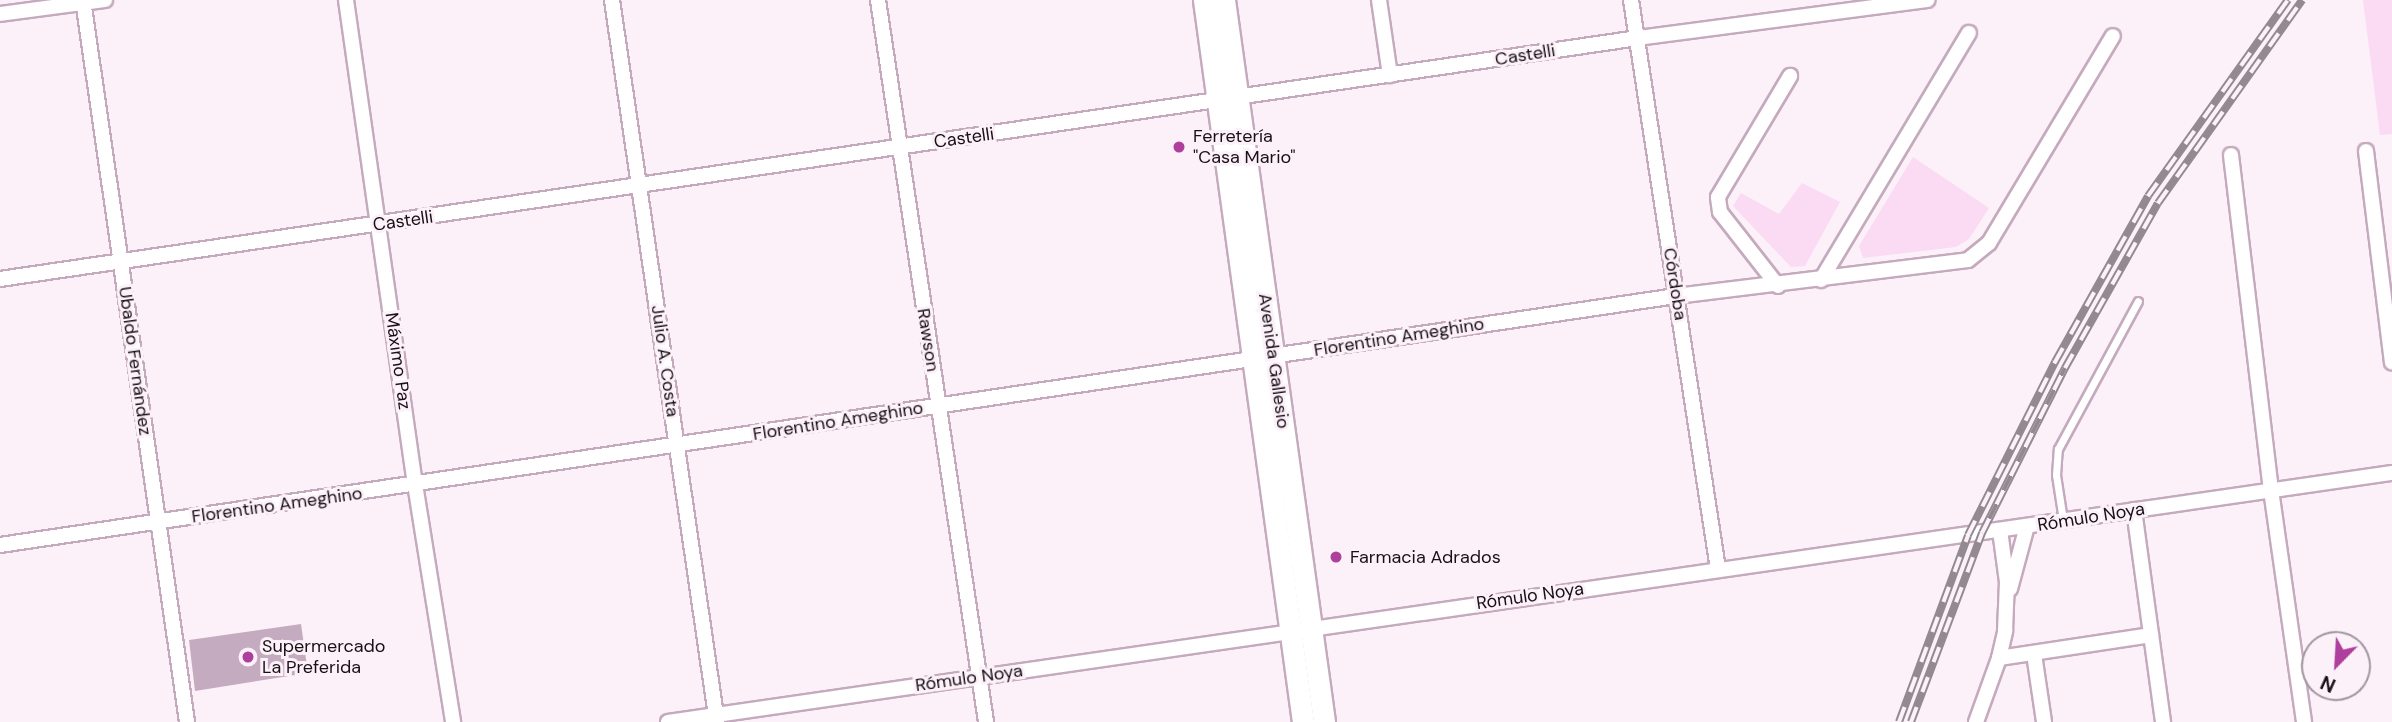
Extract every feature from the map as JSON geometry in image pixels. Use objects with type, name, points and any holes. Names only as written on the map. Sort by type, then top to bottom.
[{"type":"main road","name":"Avenida Gallesio","points":[[1204,0],[1227,99],[1263,358],[1300,629],[1303,722]]},
{"type":"main road","name":"Avenida Gallesio","points":[[1224,0],[1227,99]]},
{"type":"main road","name":"Avenida Gallesio","points":[[1300,629],[1324,722]]},
{"type":"street","points":[[0,14],[105,0]]},
{"type":"street","name":"Máximo Paz","points":[[346,0],[415,484],[453,722]]},
{"type":"street","name":"Julio A. Costa","points":[[612,0],[717,718]]},
{"type":"street","name":"Rawson","points":[[878,0],[898,148],[986,722]]},
{"type":"street","points":[[1379,0],[1390,75]]},
{"type":"street","name":"Córdoba","points":[[1631,0],[1718,569]]},
{"type":"street","name":"Castelli","points":[[0,279],[1638,38],[1795,7],[1928,0]]},
{"type":"street","name":"Ubaldo Fernández","points":[[83,2],[187,722]]},
{"type":"street","points":[[1821,280],[1969,33]]},
{"type":"street","name":"Florentino Ameghino","points":[[0,545],[1676,296],[1778,286],[1968,260],[1982,251],[2113,36]]},
{"type":"street","points":[[1778,286],[1720,212],[1718,197],[1790,76]]},
{"type":"street","points":[[2366,151],[2392,362]]},
{"type":"street","points":[[2231,155],[2271,490],[2304,722]]},
{"type":"street","name":"Rómulo Noya","points":[[668,722],[717,718],[1300,629],[2392,473]]},
{"type":"street","points":[[2134,510],[2163,722]]},
{"type":"street","points":[[1976,722],[1999,658],[2007,600],[2027,526]]},
{"type":"street","points":[[2000,530],[2007,600]]},
{"type":"street","points":[[1999,658],[2151,635]]},
{"type":"street","points":[[2034,654],[2044,722]]},
{"type":"lane","points":[[2063,521],[2056,475],[2058,449],[2138,301]]},
{"type":"shaded area","points":[[2363,0],[2392,0],[2392,134],[2380,135]]},
{"type":"shaded area","points":[[1913,157],[1989,208],[1969,239],[1956,247],[1863,258],[1859,246]]},
{"type":"shaded area","points":[[1802,183],[1840,202],[1805,266],[1791,267],[1733,206],[1741,193],[1779,214]]},
{"type":"building","name":"Supermercado La Preferida","points":[[301,624],[308,673],[195,691],[189,640]]},
{"type":"railway","points":[[1899,722],[1968,535],[2055,362],[2148,196],[2288,0]]},
{"type":"railway","points":[[1911,722],[1982,533],[2065,368],[2158,203],[2302,0]]},
{"type":"place","name":"Ferretería \"Casa Mario\"","points":[[1179,147]]},
{"type":"place","name":"Farmacia Adrados","points":[[1336,557]]},
{"type":"place","name":"Supermercado La Preferida","points":[[248,657]]}]
